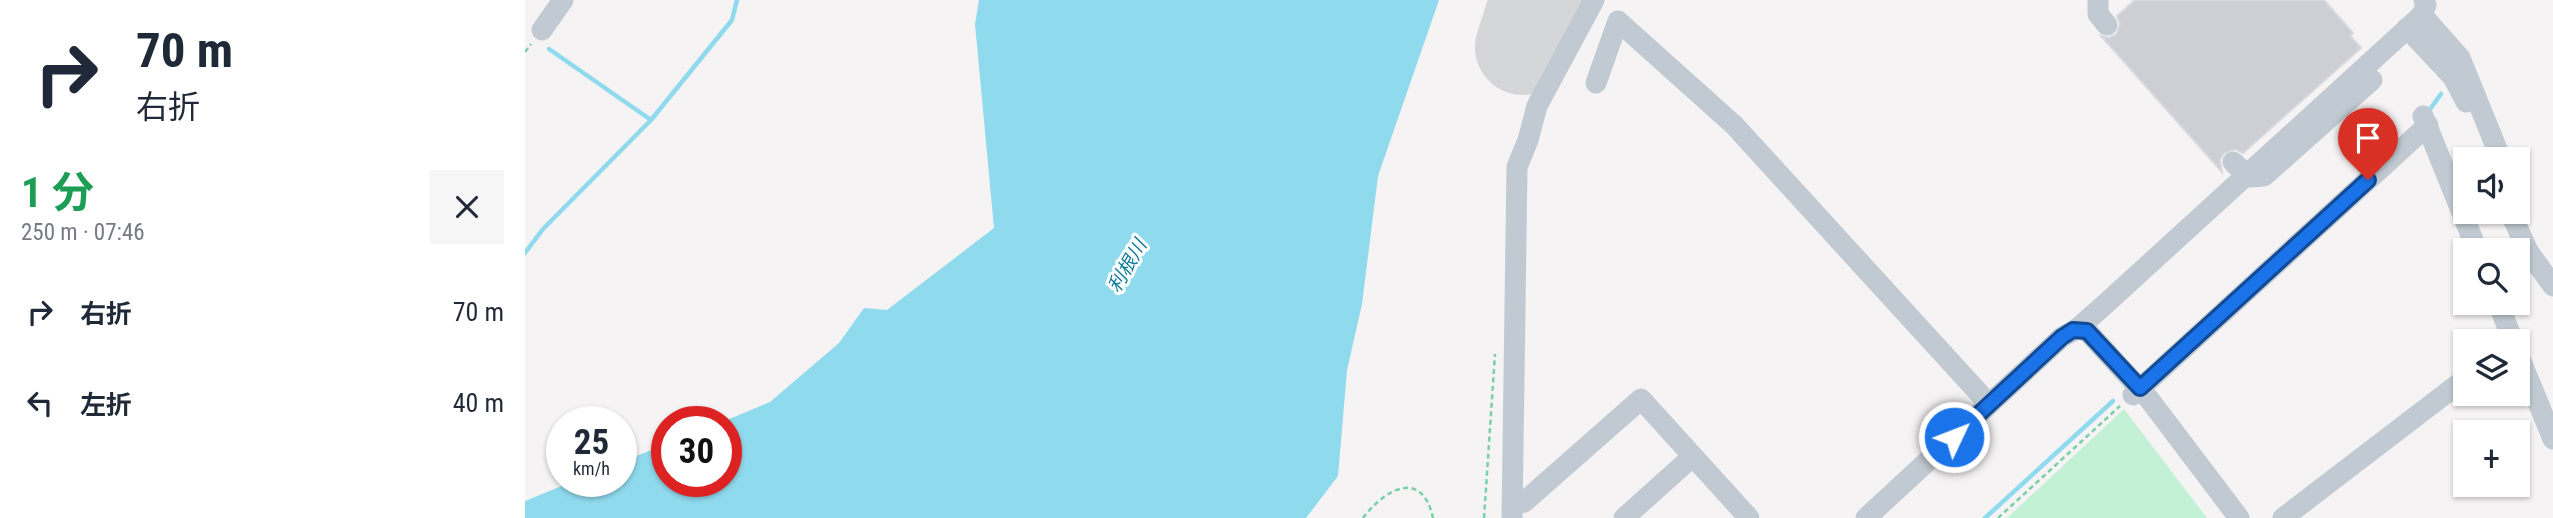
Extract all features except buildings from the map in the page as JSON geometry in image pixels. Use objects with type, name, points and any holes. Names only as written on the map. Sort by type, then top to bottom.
[{"type":"street","points":[[542,30],[563,0]]},
{"type":"street","points":[[1513,512],[1517,167],[1537,106],[1594,0]]},
{"type":"street","points":[[2098,0],[2098,14],[2107,25]]},
{"type":"street","points":[[1596,83],[1618,21],[1734,125],[1989,404]]},
{"type":"street","points":[[2233,162],[2249,177],[2264,176],[2372,80],[2418,21]]},
{"type":"street","points":[[2418,21],[2456,81],[2484,147]]},
{"type":"street","points":[[2418,21],[2460,58],[2496,147]]},
{"type":"street","points":[[1866,518],[2062,337],[2077,329],[2418,21]]},
{"type":"street","points":[[2136,391],[2425,119],[2472,238]]},
{"type":"street","points":[[2516,224],[2528,251],[2553,286]]},
{"type":"street","points":[[2529,224],[2553,266]]},
{"type":"street","points":[[2077,329],[2087,331],[2092,336],[2239,518]]},
{"type":"street","points":[[2530,383],[2553,439]]},
{"type":"street","points":[[2283,518],[2453,388]]},
{"type":"street","points":[[2136,391],[2227,518]]},
{"type":"street","points":[[1513,512],[1641,399],[1749,518]]},
{"type":"street","points":[[1624,518],[1692,457]]},
{"type":"path","points":[[1484,518],[1496,343]]},
{"type":"path","points":[[1998,518],[2136,391]]},
{"type":"path","points":[[1363,518],[1383,495],[1398,488],[1413,489],[1427,499],[1433,518]]},
{"type":"green space","points":[[2124,409],[2207,518],[2007,518]]},
{"type":"water","name":"利根川","points":[[979,0],[1439,0],[1378,176],[1362,304],[1347,370],[1338,476],[1306,518],[525,518],[525,501],[546,492],[546,497],[637,497],[637,456],[651,450],[651,497],[742,497],[742,414],[770,402],[839,343],[864,308],[887,310],[994,228],[975,24]]},
{"type":"waterway","points":[[525,253],[543,229],[651,120],[732,20],[737,0]]},
{"type":"waterway","points":[[549,49],[651,120]]},
{"type":"waterway","points":[[2428,112],[2441,94]]},
{"type":"waterway","points":[[1985,518],[2113,401]]},
{"type":"runway","points":[[1523,47],[1538,0]]},
{"type":"route","points":[[1954,437],[2062,337],[2073,330],[2087,331],[2140,388],[2368,180]]}]
